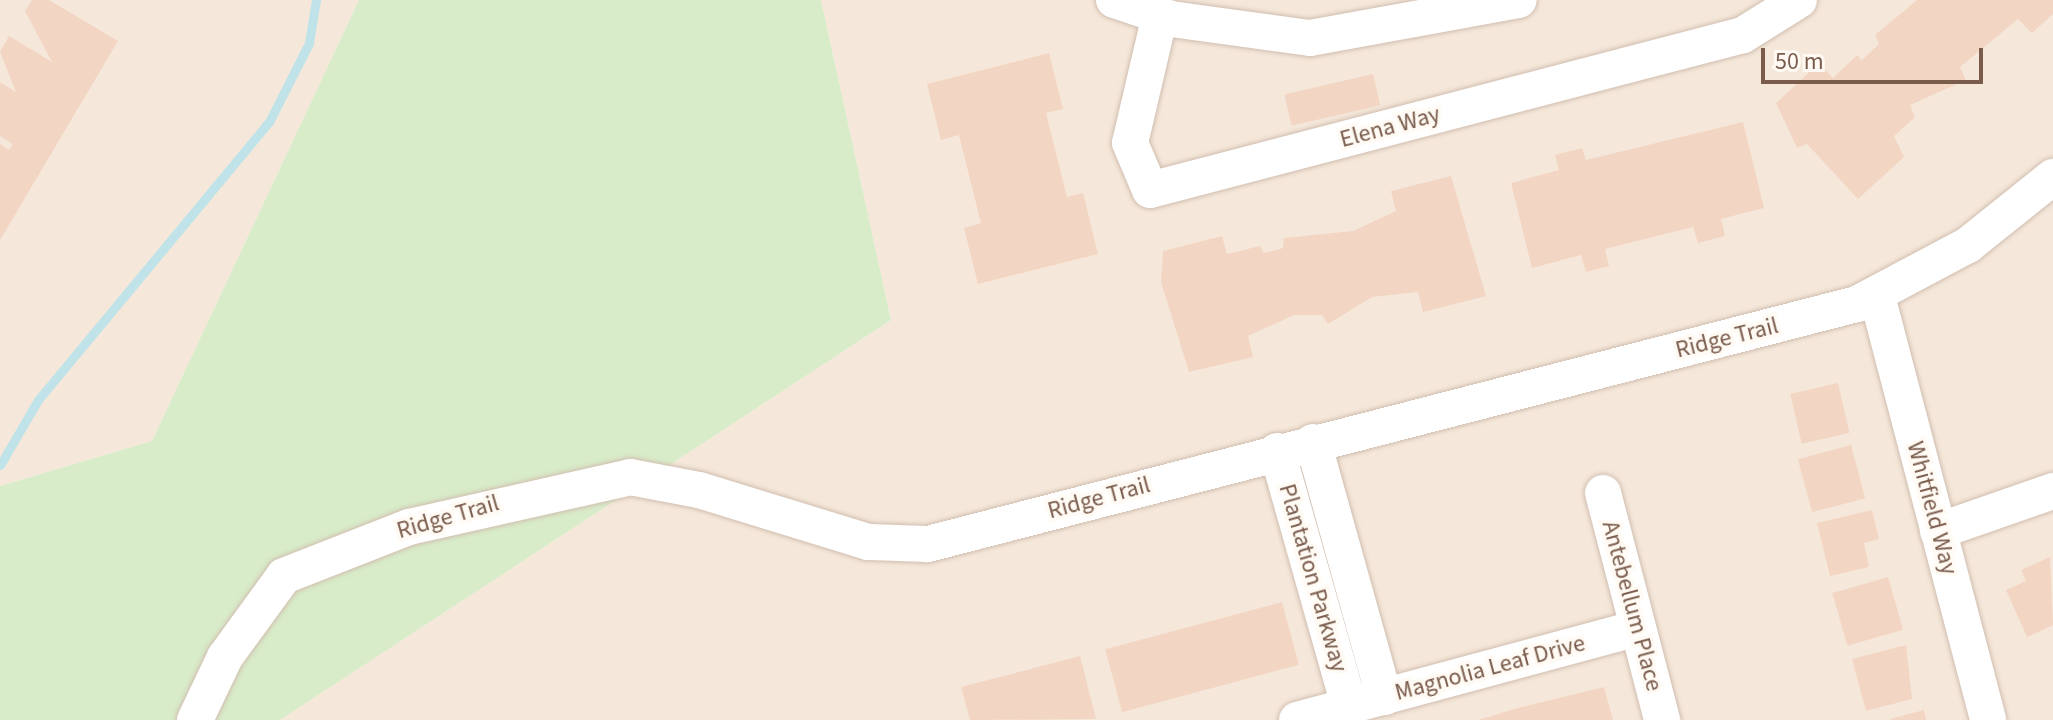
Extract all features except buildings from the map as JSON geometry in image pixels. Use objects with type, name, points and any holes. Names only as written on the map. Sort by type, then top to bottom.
[{"type":"street","points":[[1114,0],[1160,15],[1310,38],[1519,0]]},
{"type":"street","name":"Elena Way","points":[[1160,15],[1130,143],[1150,190],[1743,35],[1799,0]]},
{"type":"street","name":"Ridge Trail","points":[[195,720],[225,657],[284,576],[321,557],[495,503],[605,479],[654,479],[902,547],[1877,296],[1968,245],[2053,177]]},
{"type":"street","name":"Whitfield Way","points":[[1877,296],[1988,720]]},
{"type":"street","name":"Plantation Parkway","points":[[1313,442],[1384,697]]},
{"type":"street","name":"Plantation Parkway","points":[[1277,451],[1349,706]]},
{"type":"street","points":[[1938,531],[2053,491]]},
{"type":"street","name":"Antebellum Place","points":[[1603,493],[1662,720]]},
{"type":"street","name":"Magnolia Leaf Drive","points":[[1297,720],[1637,628]]},
{"type":"shaded area","points":[[0,0],[359,0],[152,441],[0,486]]},
{"type":"shaded area","points":[[821,0],[2053,0],[2053,720],[280,720],[891,320]]},
{"type":"green space","points":[[359,0],[821,0],[891,320],[280,720],[0,720],[0,486],[152,441]]},
{"type":"waterway","points":[[0,465],[38,400],[269,122],[309,43],[316,0]]}]
